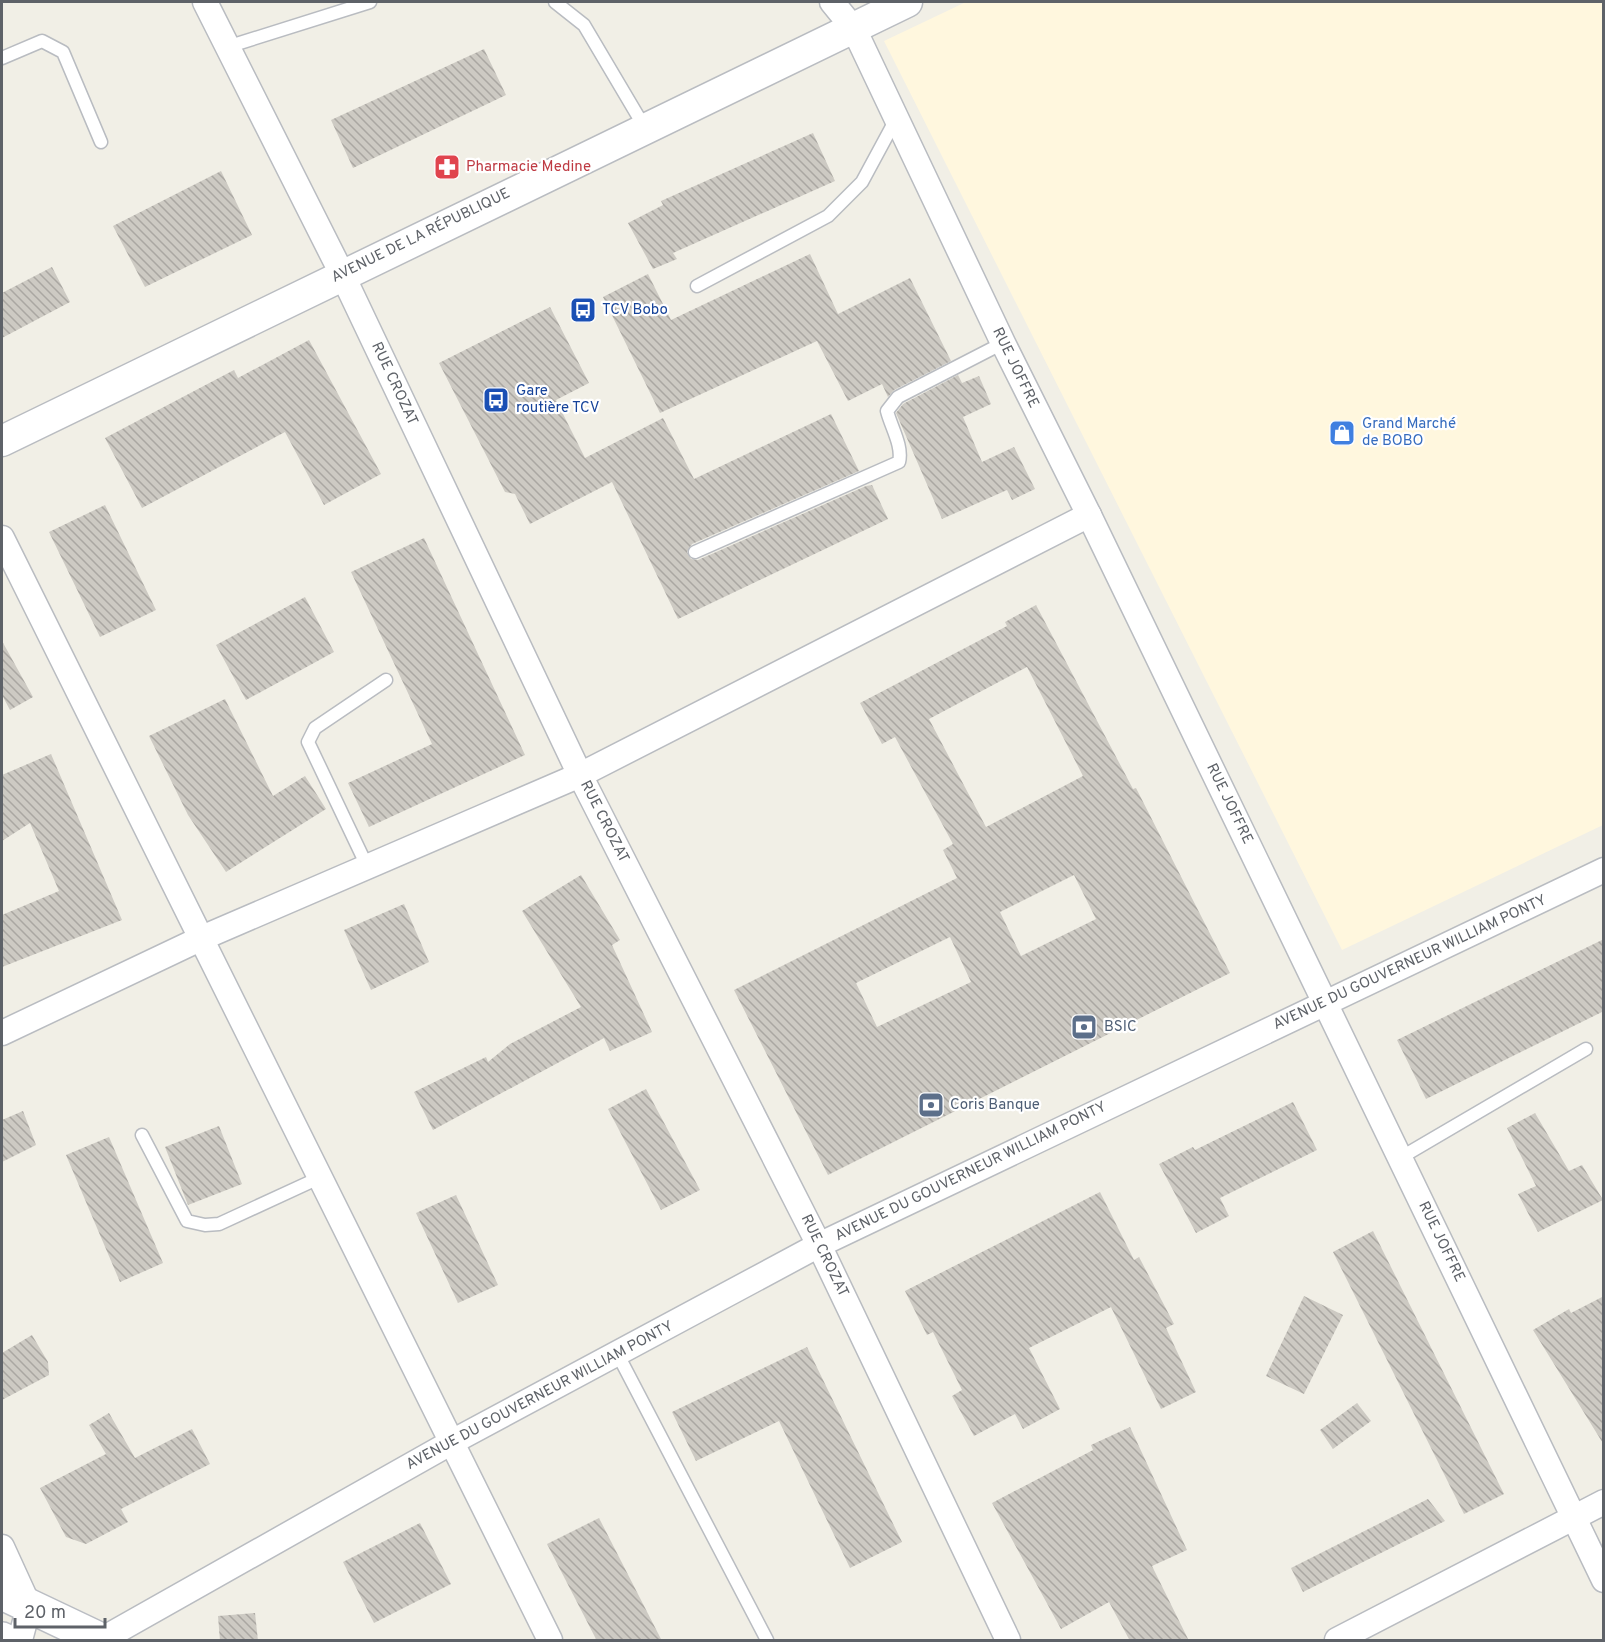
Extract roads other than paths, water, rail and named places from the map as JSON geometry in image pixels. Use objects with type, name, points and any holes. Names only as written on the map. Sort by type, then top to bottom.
[{"type":"main road","points":[[15,1600],[101,1641]]},
{"type":"street","name":"RUE CROZAT","points":[[205,2],[342,274],[580,775],[819,1245],[1008,1641]]},
{"type":"street","name":"RUE JOFFRE","points":[[832,2],[854,28],[1003,343],[1089,515],[1604,1580]]},
{"type":"street","name":"AVENUE DE LA RÉPUBLIQUE","points":[[2,441],[342,274],[907,2]]},
{"type":"street","points":[[2,1033],[202,938],[580,775],[1089,515]]},
{"type":"street","points":[[2,538],[550,1641]]},
{"type":"street","name":"AVENUE DU GOUVERNEUR WILLIAM PONTY","points":[[101,1641],[452,1442],[819,1245],[1604,870]]},
{"type":"street","points":[[1337,1641],[1604,1502]]},
{"type":"street","points":[[2,1546],[15,1600],[20,1641]]},
{"type":"lane","points":[[227,47],[370,2]]},
{"type":"lane","points":[[555,2],[584,25],[645,128]]},
{"type":"lane","points":[[2,58],[42,40],[63,52],[101,142]]},
{"type":"lane","points":[[697,286],[828,216],[862,182],[897,118]]},
{"type":"lane","points":[[695,552],[900,462],[901,453],[891,430],[887,411],[898,397],[1003,343]]},
{"type":"lane","points":[[368,866],[308,742],[315,728],[386,680]]},
{"type":"lane","points":[[1400,1158],[1586,1049]]},
{"type":"lane","points":[[142,1135],[188,1221],[205,1225],[219,1224],[321,1177]]},
{"type":"lane","points":[[617,1353],[767,1641]]},
{"type":"place","name":"Pharmacie Medine","points":[[447,167]]},
{"type":"place","name":"TCV Bobo","points":[[583,310]]},
{"type":"place","name":"Gare routière TCV","points":[[496,400]]},
{"type":"place","name":"Grand Marché de BOBO","points":[[1342,433]]},
{"type":"place","name":"BSIC","points":[[1084,1027]]},
{"type":"place","name":"Coris Banque","points":[[931,1105]]}]
